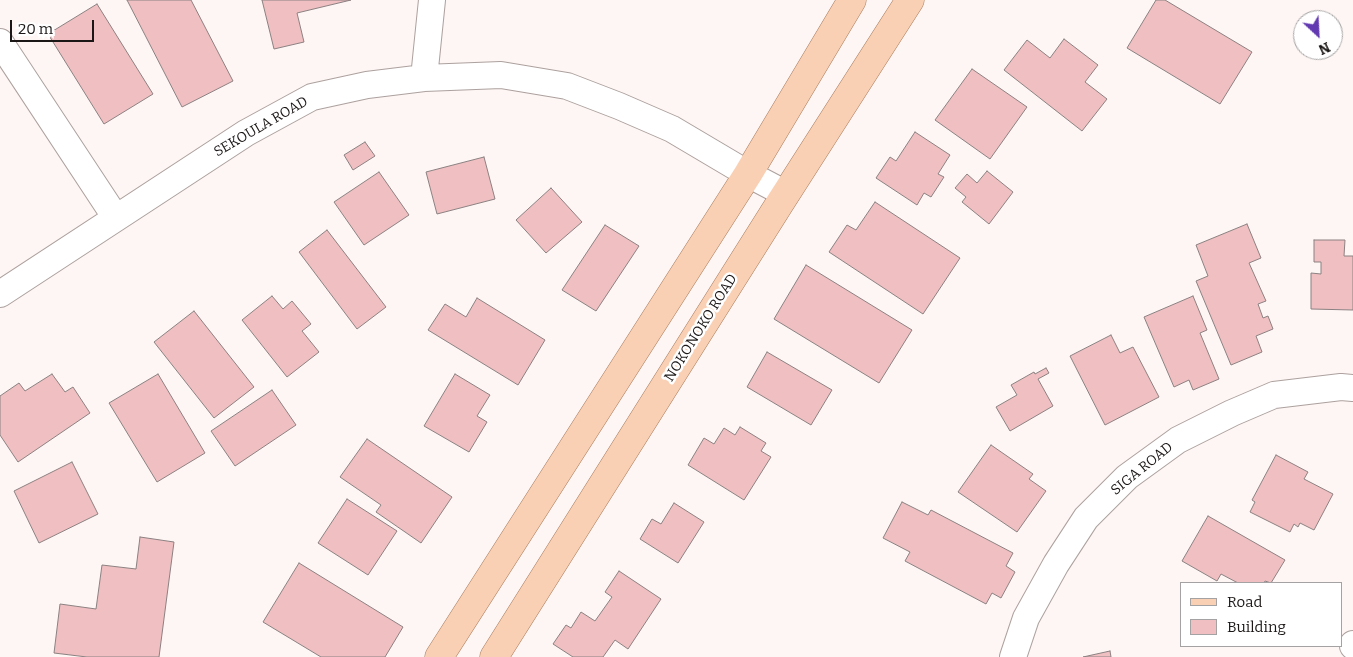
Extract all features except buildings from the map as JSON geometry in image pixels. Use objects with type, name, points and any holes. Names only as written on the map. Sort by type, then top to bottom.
[{"type":"main road","points":[[439,657],[748,174],[852,0]]},
{"type":"main road","name":"NOKONOKO ROAD","points":[[494,657],[910,0]]},
{"type":"street","points":[[424,78],[432,0]]},
{"type":"street","points":[[0,42],[116,218]]},
{"type":"street","name":"SEKOULA ROAD","points":[[0,294],[246,133],[312,97],[367,85],[424,78],[501,75],[567,86],[620,106],[672,129],[786,194]]},
{"type":"street","name":"SIGA ROAD","points":[[1013,657],[1026,618],[1056,564],[1086,518],[1127,477],[1178,440],[1232,413],[1274,395],[1341,386],[1353,388]]}]
